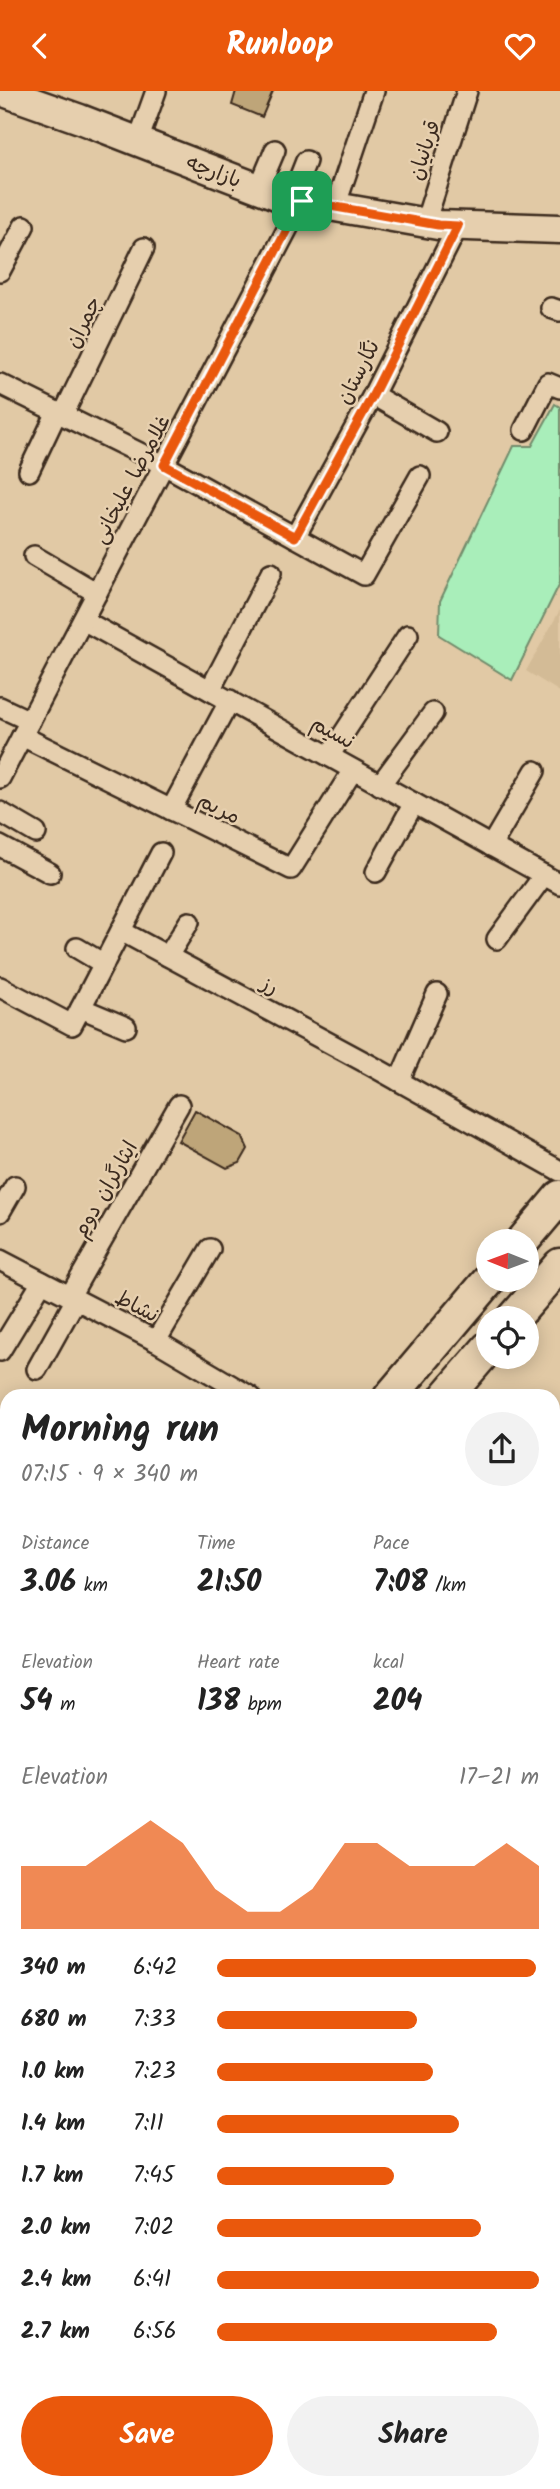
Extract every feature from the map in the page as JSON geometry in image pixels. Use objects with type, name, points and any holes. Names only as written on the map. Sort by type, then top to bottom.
[{"type":"main road","name":"بازارچه","points":[[1,91],[297,200],[425,223],[560,229]]},
{"type":"main road","points":[[533,1229],[560,1197]]},
{"type":"main road","points":[[524,1306],[560,1265]]},
{"type":"main road","points":[[397,1389],[479,1292]]},
{"type":"main road","points":[[453,1389],[476,1362]]},
{"type":"street","points":[[138,141],[156,91]]},
{"type":"street","points":[[335,207],[374,91]]},
{"type":"street","name":"قربانیان","points":[[425,223],[467,91]]},
{"type":"street","points":[[259,188],[275,150]]},
{"type":"street","name":"غلامرضا علیخانی","points":[[0,778],[164,465],[297,200],[306,161]]},
{"type":"street","points":[[0,271],[24,226]]},
{"type":"street","name":"نگارستان","points":[[295,537],[373,395],[458,226]]},
{"type":"street","name":"چمران","points":[[29,471],[144,248]]},
{"type":"street","points":[[524,430],[548,383],[560,388]]},
{"type":"street","points":[[0,384],[164,465],[364,575],[420,476]]},
{"type":"street","points":[[373,395],[437,432]]},
{"type":"street","points":[[34,556],[97,593]]},
{"type":"street","points":[[210,690],[271,573]]},
{"type":"street","name":"نسیم","points":[[83,620],[552,879]]},
{"type":"street","points":[[329,756],[408,635]]},
{"type":"street","points":[[171,810],[230,700]]},
{"type":"street","name":"مریم","points":[[0,707],[26,728],[171,810],[291,869],[353,770]]},
{"type":"street","points":[[380,785],[433,713]]},
{"type":"street","points":[[491,846],[535,771]]},
{"type":"street","points":[[376,872],[414,803]]},
{"type":"street","points":[[0,812],[36,833]]},
{"type":"street","points":[[0,846],[50,873]]},
{"type":"street","points":[[0,987],[72,1025],[161,853]]},
{"type":"street","points":[[497,939],[552,879]]},
{"type":"street","points":[[168,956],[189,922]]},
{"type":"street","name":"رز","points":[[121,931],[560,1171]]},
{"type":"street","points":[[77,948],[104,964]]},
{"type":"street","points":[[399,1081],[437,994]]},
{"type":"street","points":[[81,1008],[126,1027]]},
{"type":"street","name":"ایثارگران دوم","points":[[37,1369],[179,1105]]},
{"type":"street","points":[[0,1212],[15,1186]]},
{"type":"street","points":[[156,1341],[210,1249]]},
{"type":"street","name":"نشاط","points":[[0,1260],[156,1341],[237,1389]]},
{"type":"street","points":[[0,1351],[42,1282]]},
{"type":"shaded area","points":[[560,610],[560,692],[526,671]]},
{"type":"green space","points":[[555,404],[560,407],[560,583],[512,680],[439,635],[440,601],[514,446],[532,446]]},
{"type":"building","points":[[236,91],[273,91],[262,117],[232,105]]},
{"type":"building","points":[[195,1110],[242,1136],[248,1149],[240,1163],[227,1168],[178,1141]]},
{"type":"route","points":[[302,201],[438,225],[458,226],[373,395],[295,537],[164,465],[302,201]]}]
